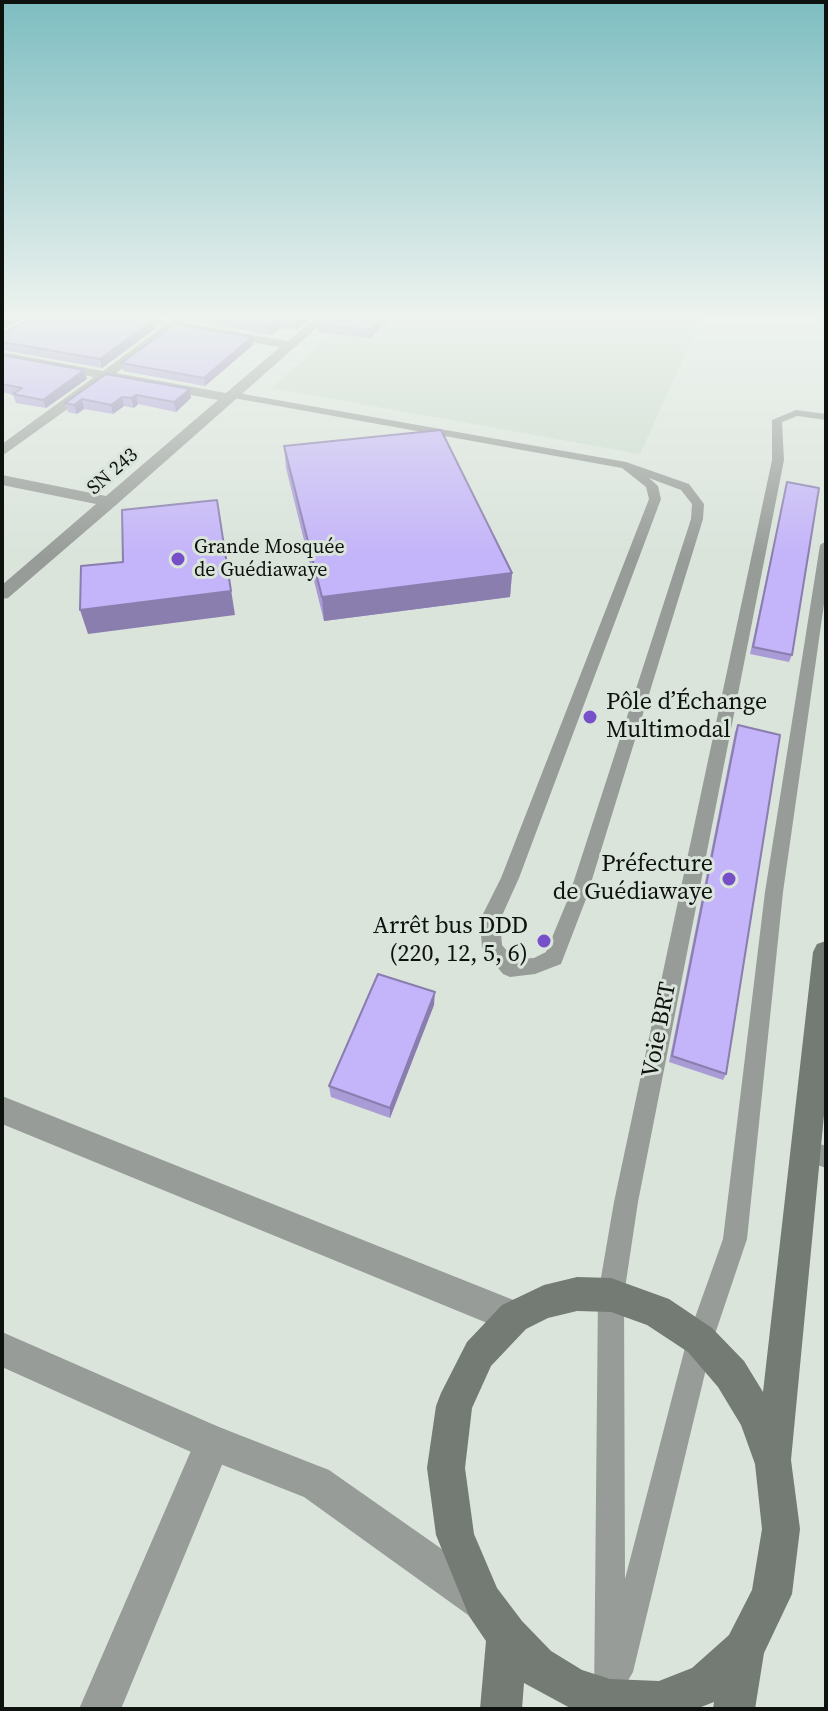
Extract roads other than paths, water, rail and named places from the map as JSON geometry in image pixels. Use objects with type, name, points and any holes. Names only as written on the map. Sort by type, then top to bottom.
[{"type":"main road","points":[[734,1709],[744,1650],[772,1594],[781,1529],[774,1464],[816,1153],[826,952]]},
{"type":"main road","points":[[744,1650],[706,1684],[659,1702],[609,1704],[572,1688],[536,1666],[507,1636],[483,1602],[455,1535],[446,1468],[454,1406],[479,1354],[514,1317],[555,1299],[577,1294],[611,1295],[657,1311],[700,1340],[738,1384],[756,1415],[774,1464]]},
{"type":"main road","points":[[501,1709],[507,1636]]},
{"type":"street","points":[[2,451],[75,397]]},
{"type":"street","name":"SN 243","points":[[2,594],[230,397]]},
{"type":"street","points":[[2,480],[110,502]]},
{"type":"street","points":[[2,1110],[514,1317]]},
{"type":"street","points":[[2,1349],[213,1443],[316,1483],[483,1602]]},
{"type":"street","points":[[100,1709],[213,1443]]},
{"type":"lane","points":[[236,397],[626,465],[685,487],[698,504],[697,519],[577,899],[554,958],[535,966],[510,968],[492,948],[490,920],[516,863],[655,499],[652,486],[626,465]]},
{"type":"lane","name":"Voie BRT","points":[[609,1704],[611,1295],[658,1039],[778,460],[777,420],[796,413],[826,417]]},
{"type":"lane","points":[[609,1704],[700,1340],[735,1239],[774,892],[826,545]]},
{"type":"place","name":"Grande Mosquée de Guédiawaye","points":[[178,559]]},
{"type":"place","name":"Pôle d’Échange Multimodal","points":[[590,717]]},
{"type":"place","name":"Préfecture de Guédiawaye","points":[[729,879]]},
{"type":"place","name":"Arrêt bus DDD (220, 12, 5, 6)","points":[[544,941]]}]
